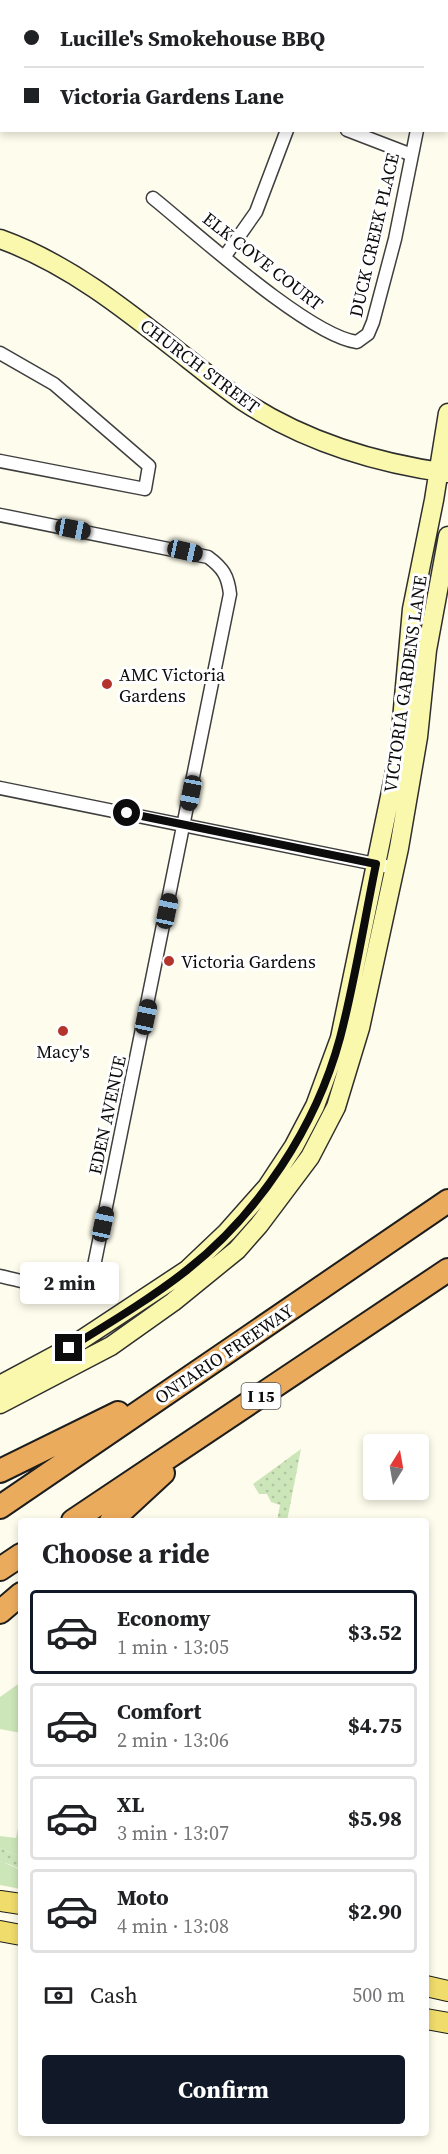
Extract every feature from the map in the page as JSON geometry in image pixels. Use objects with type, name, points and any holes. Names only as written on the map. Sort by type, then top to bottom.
[{"type":"highway","name":"ONTARIO FREEWAY","points":[[0,1506],[448,1201]]},
{"type":"highway","name":"I 15","points":[[78,1518],[448,1270]]},
{"type":"highway","points":[[0,1471],[189,1379]]},
{"type":"highway","points":[[115,1518],[128,1508],[198,1438]]},
{"type":"highway","points":[[0,1569],[18,1557]]},
{"type":"highway","points":[[0,1612],[18,1597]]},
{"type":"main road","name":"CHURCH STREET","points":[[0,239],[34,251],[59,265],[146,326],[241,400],[275,421],[364,456],[443,472]]},
{"type":"main road","name":"VICTORIA GARDENS LANE","points":[[0,1385],[69,1348],[187,1270],[227,1232],[267,1187],[310,1115],[340,1038],[399,753],[412,609],[443,472],[448,413]]},
{"type":"main road","name":"VICTORIA GARDENS LANE","points":[[0,1404],[73,1367],[150,1318],[237,1250],[310,1157],[336,1107],[360,1028],[395,868],[411,786],[427,650],[448,536]]},
{"type":"main road","points":[[269,1212],[316,1125],[310,1115]]},
{"type":"main road","points":[[0,1901],[18,1904]]},
{"type":"main road","points":[[0,1914],[18,1916]]},
{"type":"main road","points":[[0,1931],[18,1934]]},
{"type":"main road","points":[[429,1987],[448,1991]]},
{"type":"main road","points":[[429,2020],[448,2023]]},
{"type":"street","points":[[225,256],[256,212],[287,132]]},
{"type":"street","points":[[352,132],[412,155]]},
{"type":"street","name":"DUCK CREEK PLACE","points":[[357,342],[368,334],[373,322],[395,239],[417,132]]},
{"type":"street","name":"ELK COVE COURT","points":[[153,198],[286,305],[342,340],[357,342]]},
{"type":"street","points":[[0,353],[54,384],[149,466],[145,489],[0,461]]},
{"type":"street","name":"EDEN AVENUE","points":[[0,514],[200,555],[221,566],[228,579],[230,594],[94,1266],[82,1279],[64,1287],[0,1276]]},
{"type":"street","points":[[0,788],[395,868]]},
{"type":"green space","points":[[301,1449],[288,1518],[278,1518],[280,1505],[271,1502],[267,1494],[259,1494],[253,1484]]},
{"type":"green space","points":[[18,1684],[18,1732],[0,1729],[0,1697]]},
{"type":"green space","points":[[18,1828],[18,1856],[0,1848],[0,1836],[16,1838]]},
{"type":"green space","points":[[0,1848],[18,1856],[18,1868],[0,1861]]},
{"type":"green space","points":[[0,1861],[18,1869],[18,1888],[0,1885]]},
{"type":"place","name":"AMC Victoria Gardens","points":[[107,684]]},
{"type":"place","name":"Victoria Gardens","points":[[169,961]]},
{"type":"place","name":"Macy's","points":[[63,1031]]},
{"type":"route","points":[[69,1348],[187,1270],[227,1232],[267,1187],[294,1146],[315,1106],[340,1038],[376,864],[127,813]]}]
